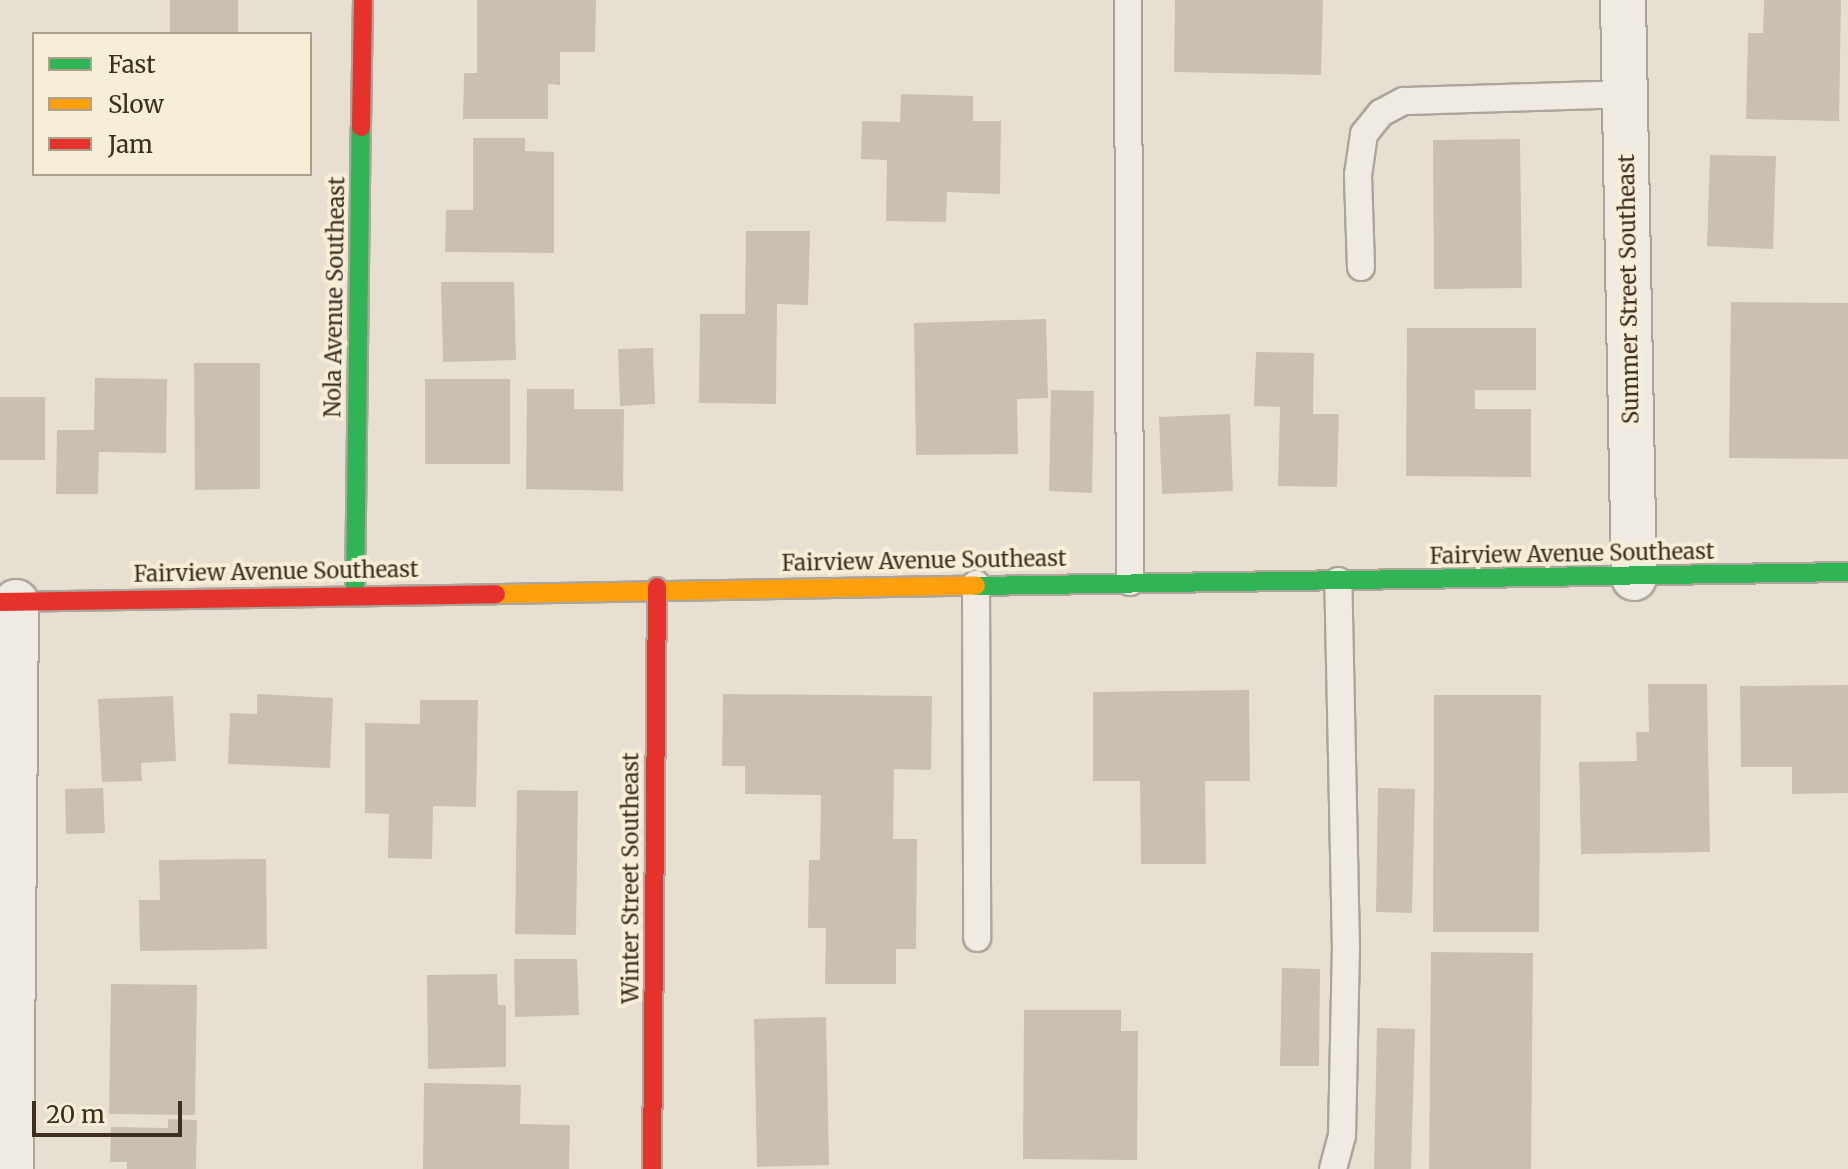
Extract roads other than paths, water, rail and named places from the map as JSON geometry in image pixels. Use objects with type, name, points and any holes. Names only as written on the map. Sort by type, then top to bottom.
[{"type":"main road","name":"Nola Avenue Southeast","points":[[355,595],[363,0]]},
{"type":"main road","name":"Fairview Avenue Southeast","points":[[8,602],[657,587],[1634,578],[1848,572]]},
{"type":"main road","name":"Winter Street Southeast","points":[[652,1169],[657,587]]},
{"type":"street","name":"Summer Street Southeast","points":[[1623,0],[1634,578]]},
{"type":"street","points":[[8,602],[11,1169]]},
{"type":"lane","points":[[1128,0],[1130,582]]},
{"type":"lane","points":[[1361,267],[1360,161],[1364,134],[1381,113],[1404,101],[1625,94]]},
{"type":"lane","points":[[1333,1169],[1342,1136],[1346,949],[1338,581]]},
{"type":"lane","points":[[976,584],[977,938]]}]
